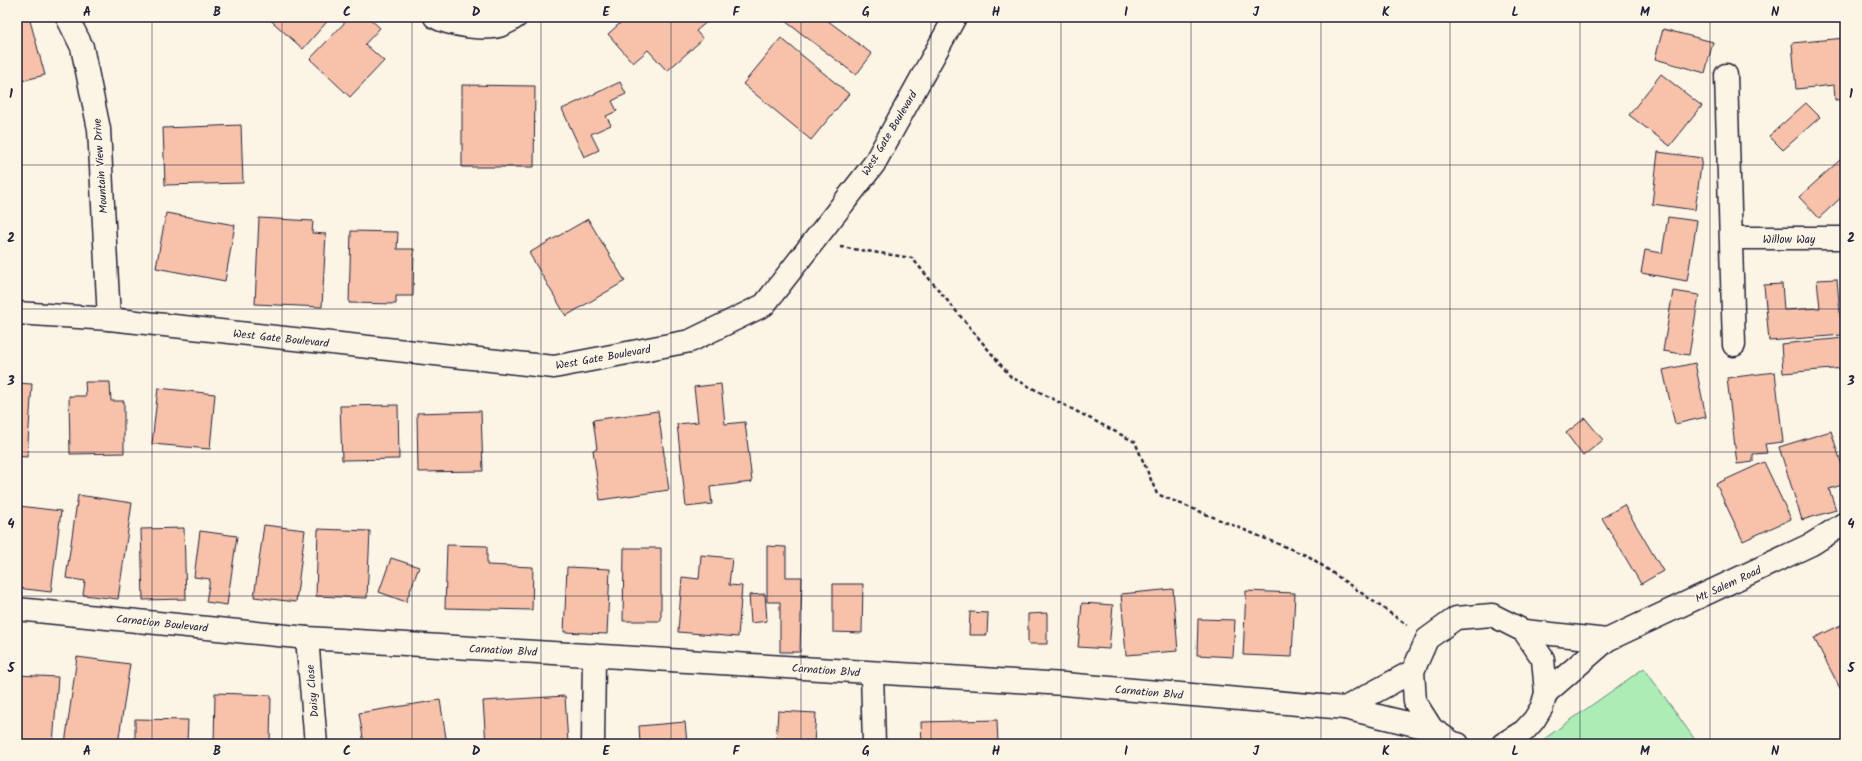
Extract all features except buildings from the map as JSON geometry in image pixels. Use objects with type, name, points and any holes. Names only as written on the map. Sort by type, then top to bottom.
[{"type":"street","name":"Mountain View Drive","points":[[66,17],[82,47],[99,129],[109,319]]},
{"type":"street","points":[[435,17],[443,22],[474,27],[501,25],[516,17]]},
{"type":"street","name":"West Gate Boulevard","points":[[17,313],[109,319],[554,367],[690,341],[764,305],[874,164],[955,17]]},
{"type":"street","points":[[1726,75],[1734,345]]},
{"type":"street","name":"Willow Way","points":[[1732,238],[1845,238]]},
{"type":"street","name":"Mt Salem Road","points":[[1546,693],[1607,640],[1812,544],[1845,523]]},
{"type":"street","name":"Carnation Boulevard","points":[[17,609],[307,638]]},
{"type":"street","points":[[1458,744],[1453,743],[1432,729],[1415,702],[1413,671],[1427,639],[1456,618],[1492,615],[1524,631],[1607,640]]},
{"type":"street","points":[[1503,744],[1529,738],[1534,720],[1542,707],[1546,693],[1543,659],[1524,631]]},
{"type":"street","name":"Carnation Blvd","points":[[307,638],[1064,684],[1345,708],[1432,729]]},
{"type":"street","name":"Daisy Close","points":[[307,638],[316,744]]},
{"type":"street","points":[[593,744],[594,655]]},
{"type":"street","points":[[1345,708],[1413,671]]},
{"type":"street","points":[[872,673],[874,744]]},
{"type":"path","points":[[813,243],[912,258],[1011,377],[1135,442],[1157,494],[1310,557],[1427,639]]},
{"type":"green space","points":[[1644,668],[1698,744],[1548,744],[1544,739]]}]
